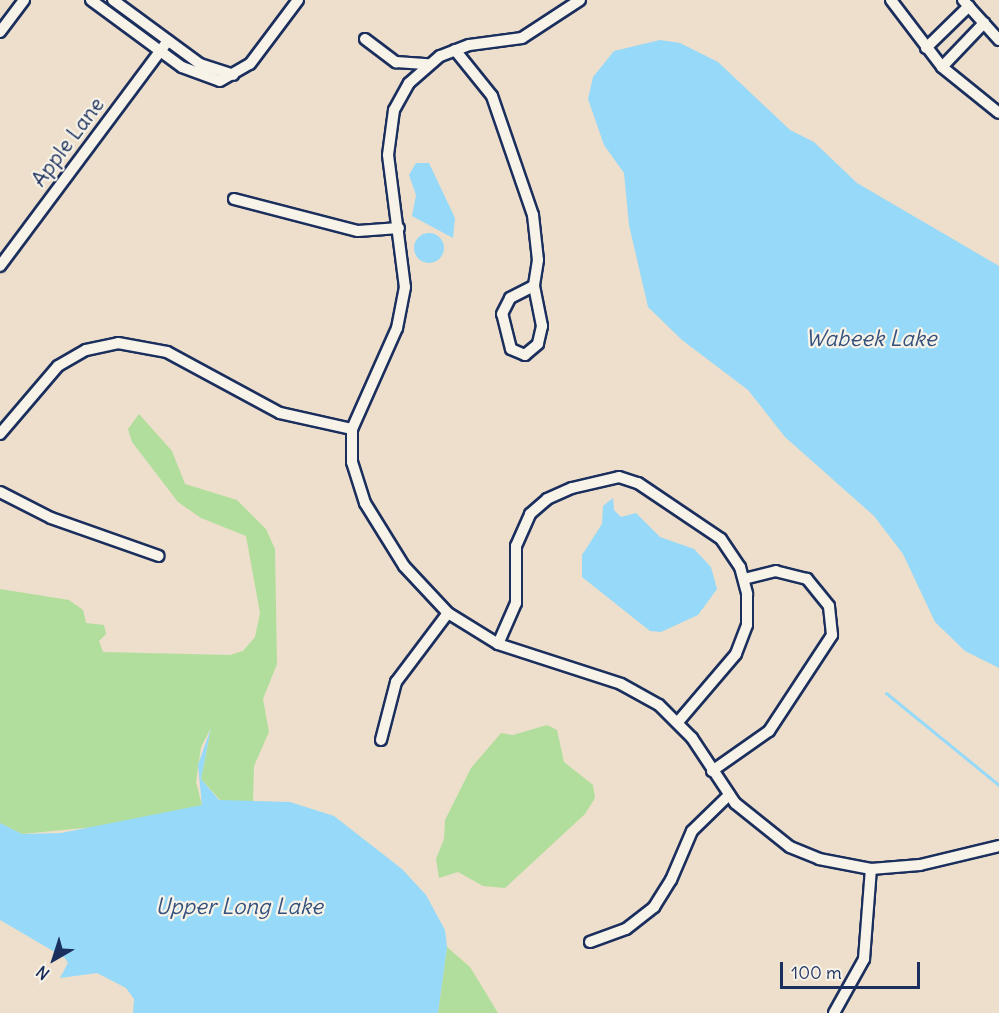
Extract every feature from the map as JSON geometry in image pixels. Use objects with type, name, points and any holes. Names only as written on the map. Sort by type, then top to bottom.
[{"type":"street","points":[[0,32],[24,0]]},
{"type":"street","points":[[91,0],[160,50],[208,80],[234,75],[250,64],[298,0]]},
{"type":"street","points":[[113,0],[212,71],[234,75]]},
{"type":"street","points":[[580,0],[522,38],[455,50],[428,64],[401,95],[388,127],[388,155],[405,272],[401,316],[352,429],[352,462],[365,503],[404,567],[448,613],[498,644],[621,684],[678,722],[729,795],[760,827],[790,847],[819,860],[871,870],[920,864],[999,846]]},
{"type":"street","points":[[891,0],[942,67],[999,112]]},
{"type":"street","points":[[926,48],[966,3],[999,40]]},
{"type":"street","points":[[942,67],[984,23]]},
{"type":"street","points":[[365,39],[396,62],[428,64]]},
{"type":"street","name":"Apple Lane","points":[[0,266],[168,41]]},
{"type":"street","points":[[455,50],[492,96],[522,178],[535,228],[534,286],[542,326],[538,344],[525,355],[511,349],[502,314],[510,298],[534,286]]},
{"type":"street","points":[[234,199],[358,231],[399,228]]},
{"type":"street","points":[[0,434],[58,366],[86,350],[118,343],[167,352],[280,413],[352,429]]},
{"type":"street","points":[[498,644],[516,603],[516,546],[525,521],[552,496],[619,477],[638,483],[711,530],[729,548],[744,579],[748,615],[741,646],[718,682],[678,722]]},
{"type":"street","points":[[0,492],[51,518],[159,556]]},
{"type":"street","points":[[712,771],[769,731],[831,635],[829,606],[807,579],[776,571],[744,579]]},
{"type":"street","points":[[381,740],[387,705],[399,675],[448,613]]},
{"type":"street","points":[[590,942],[626,929],[654,907],[667,888],[692,831],[729,795]]},
{"type":"street","points":[[834,1013],[864,959],[871,870]]},
{"type":"green space","points":[[139,414],[172,451],[185,484],[237,500],[266,529],[275,549],[277,664],[263,699],[269,732],[254,766],[253,801],[221,801],[201,779],[211,728],[201,747],[196,782],[202,805],[104,826],[22,834],[0,823],[0,589],[69,600],[83,610],[86,623],[104,625],[106,634],[99,641],[103,652],[230,655],[243,651],[255,637],[260,613],[246,536],[201,518],[178,502],[132,442],[128,429]]},
{"type":"green space","points":[[547,725],[557,730],[564,762],[593,785],[595,798],[585,814],[505,888],[483,886],[458,872],[439,878],[436,859],[444,839],[445,820],[471,768],[501,733],[513,735]]},
{"type":"green space","points":[[447,947],[470,967],[498,1013],[438,1013]]},
{"type":"water","name":"Wabeek Lake","points":[[660,40],[680,43],[718,62],[790,130],[814,142],[857,183],[999,266],[999,668],[965,651],[935,622],[903,554],[874,516],[785,437],[748,390],[682,340],[648,307],[629,225],[624,173],[604,145],[588,99],[593,77],[614,51]]},
{"type":"water","points":[[416,163],[429,163],[455,218],[453,238],[412,216],[416,195],[409,175]]},
{"type":"water","points":[[429,233],[439,238],[444,248],[439,258],[429,263],[419,258],[414,248],[419,238]]},
{"type":"water","points":[[613,498],[614,510],[621,517],[636,513],[660,537],[694,549],[711,567],[717,589],[698,615],[661,632],[650,631],[582,577],[582,555],[602,524],[603,506]]},
{"type":"water","name":"Upper Long Lake","points":[[211,728],[201,779],[219,800],[290,802],[334,816],[402,869],[426,895],[445,930],[447,947],[438,1013],[133,1013],[134,999],[126,988],[97,973],[60,978],[68,963],[65,958],[0,920],[0,823],[22,834],[61,833],[202,805],[198,765]]},
{"type":"waterway","points":[[886,693],[999,785]]}]
